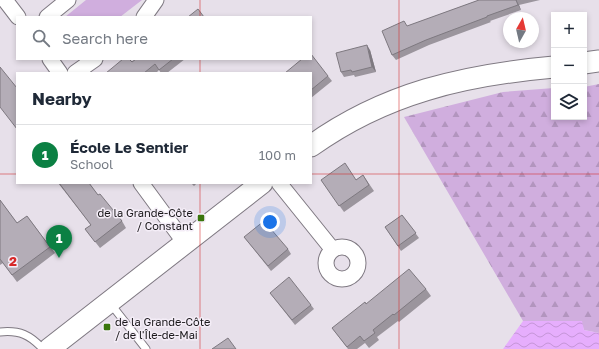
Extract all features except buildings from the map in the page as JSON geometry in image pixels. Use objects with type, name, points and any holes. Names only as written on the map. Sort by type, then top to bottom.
[{"type":"main road","points":[[587,63],[599,61]]},
{"type":"main road","points":[[312,145],[355,118],[409,94],[436,86],[479,77],[551,67]]},
{"type":"main road","points":[[49,349],[261,184]]},
{"type":"street","points":[[5,0],[17,16]]},
{"type":"street","points":[[48,16],[68,0]]},
{"type":"street","points":[[145,16],[156,0]]},
{"type":"street","points":[[51,60],[59,72]]},
{"type":"street","points":[[76,72],[94,60]]},
{"type":"street","points":[[142,184],[185,242]]},
{"type":"street","points":[[280,184],[333,250]]},
{"type":"lane","points":[[109,303],[146,349]]},
{"type":"lane","points":[[0,332],[22,333],[29,336],[44,349]]},
{"type":"green space","points":[[86,0],[142,0],[121,16],[66,16]]},
{"type":"green space","points":[[599,84],[599,333],[584,330],[581,321],[523,321],[404,117],[503,92],[551,88],[551,120],[587,120],[587,86]]},
{"type":"water","points":[[523,321],[582,321],[584,330],[599,333],[599,349],[503,349]]},
{"type":"place","name":"de la Grande-Côte / Constant","points":[[201,218]]},
{"type":"place","name":"École Le Sentier","points":[[59,258]]},
{"type":"place","name":"de la Grande-Côte / de l'Île-de-Mai","points":[[107,327]]}]
